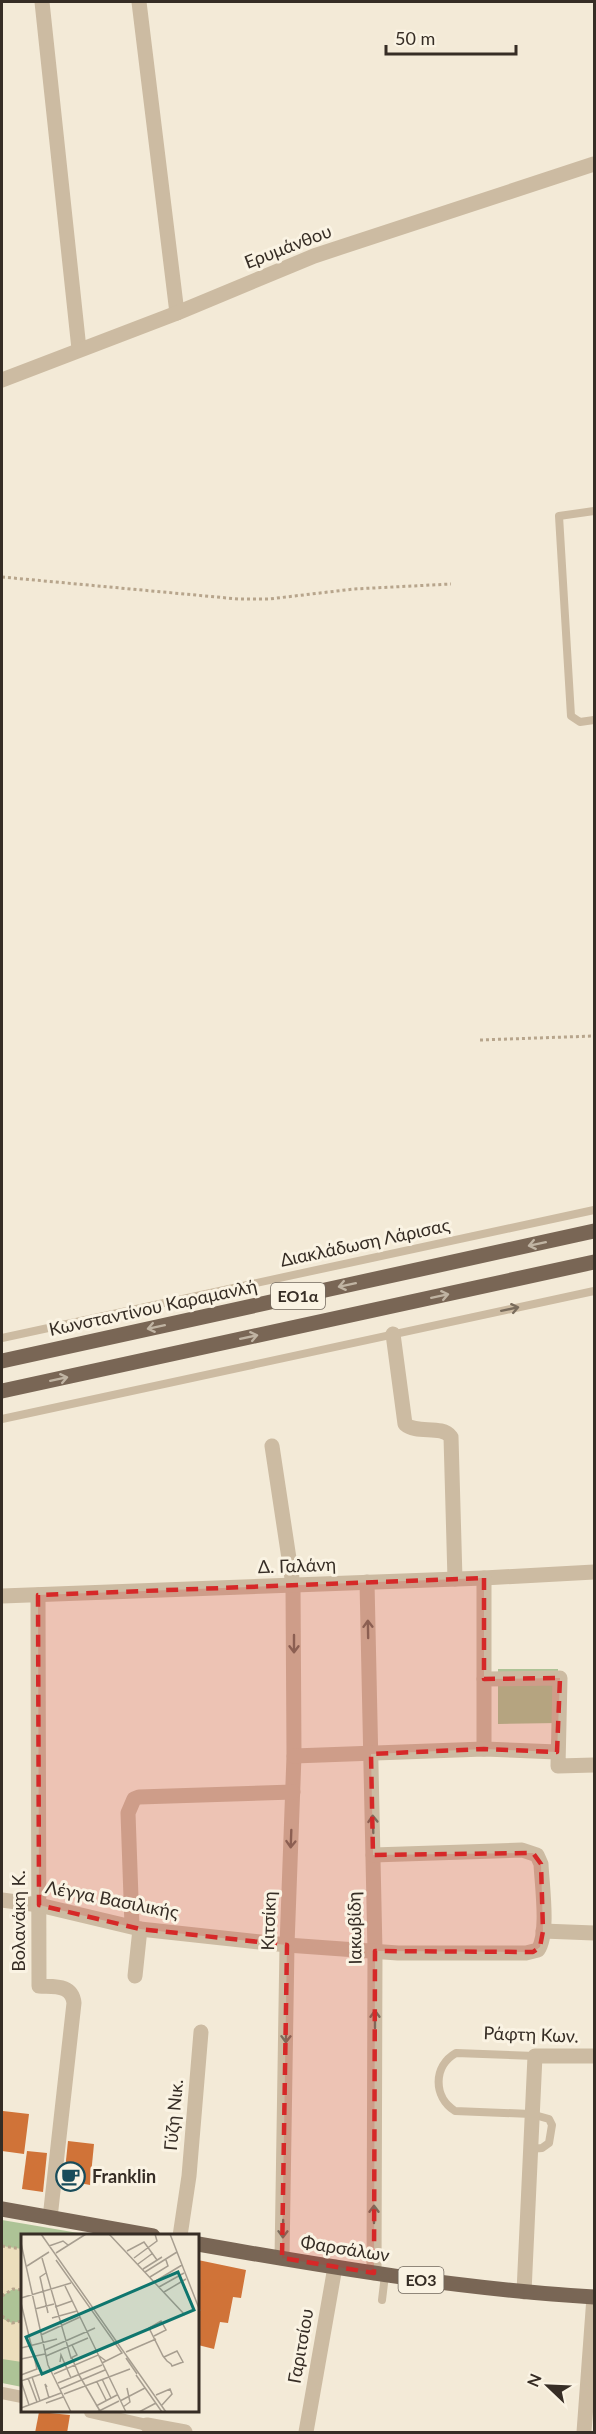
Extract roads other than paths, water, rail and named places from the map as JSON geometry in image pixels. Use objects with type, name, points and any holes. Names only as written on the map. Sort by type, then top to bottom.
[{"type":"main road","name":"Κωνσταντίνου Καραμανλή","points":[[2,1362],[594,1231]]},
{"type":"main road","name":"ΕΟ1α","points":[[2,1391],[594,1262]]},
{"type":"main road","points":[[2,2209],[142,2234]]},
{"type":"main road","name":"Φαρσάλων","points":[[200,2244],[380,2274],[524,2292],[594,2297]]},
{"type":"street","points":[[42,2],[79,349]]},
{"type":"street","points":[[139,2],[177,313]]},
{"type":"street","name":"Ερυμάνθου","points":[[2,380],[177,313],[314,256],[594,164]]},
{"type":"street","points":[[393,1334],[405,1424],[411,1428],[444,1432],[451,1437],[455,1579]]},
{"type":"street","name":"Κιτσίκη","points":[[272,1446],[293,1585],[294,1756],[287,1945],[282,2258]]},
{"type":"street","name":"Δ. Γαλάνη","points":[[2,1596],[594,1572]]},
{"type":"street","points":[[484,1578],[484,1749]]},
{"type":"street","name":"Ιακωβίδη","points":[[367,1582],[374,1855],[380,2274]]},
{"type":"street","name":"Βολανάκη Κ.","points":[[38,1594],[39,1989],[70,1990],[74,2003],[50,2217]]},
{"type":"street","points":[[484,1679],[560,1678],[558,1766],[594,1766]]},
{"type":"street","points":[[294,1756],[484,1749],[557,1752]]},
{"type":"street","points":[[135,1976],[136,1928],[128,1813],[134,1799],[293,1792]]},
{"type":"street","points":[[374,1855],[522,1850],[533,1853],[537,1855],[541,1864],[543,1931],[594,1933]]},
{"type":"street","name":"Λέγγα Βασιλικής","points":[[2,1900],[39,1905],[136,1928],[287,1945],[375,1952],[525,1953],[538,1950],[543,1931]]},
{"type":"street","name":"Γύζη Νικ.","points":[[180,2234],[189,2176],[201,2032]]},
{"type":"street","points":[[524,2292],[535,2056]]},
{"type":"street","name":"Ράφτη Κων.","points":[[535,2056],[594,2056]]},
{"type":"street","name":"Γαριτσίου","points":[[306,2433],[335,2267]]},
{"type":"street","points":[[584,2433],[594,2297]]},
{"type":"street","points":[[2,2393],[21,2397]]},
{"type":"street","points":[[95,2413],[185,2433]]},
{"type":"lane","points":[[594,512],[559,516],[571,716],[580,722],[594,720]]},
{"type":"lane","name":"Διακλάδωση Λάρισας","points":[[2,1338],[594,1210]]},
{"type":"lane","points":[[2,1419],[594,1291]]},
{"type":"lane","name":"Ράφτη Κων.","points":[[531,2114],[455,2110],[447,2106],[441,2097],[439,2079],[442,2067],[449,2058],[456,2054],[535,2056]]},
{"type":"lane","points":[[530,2149],[542,2148],[549,2144],[552,2125],[549,2119],[531,2114]]},
{"type":"lane","points":[[380,2274],[382,2300]]},
{"type":"place","name":"Franklin","points":[[71,2177]]}]
